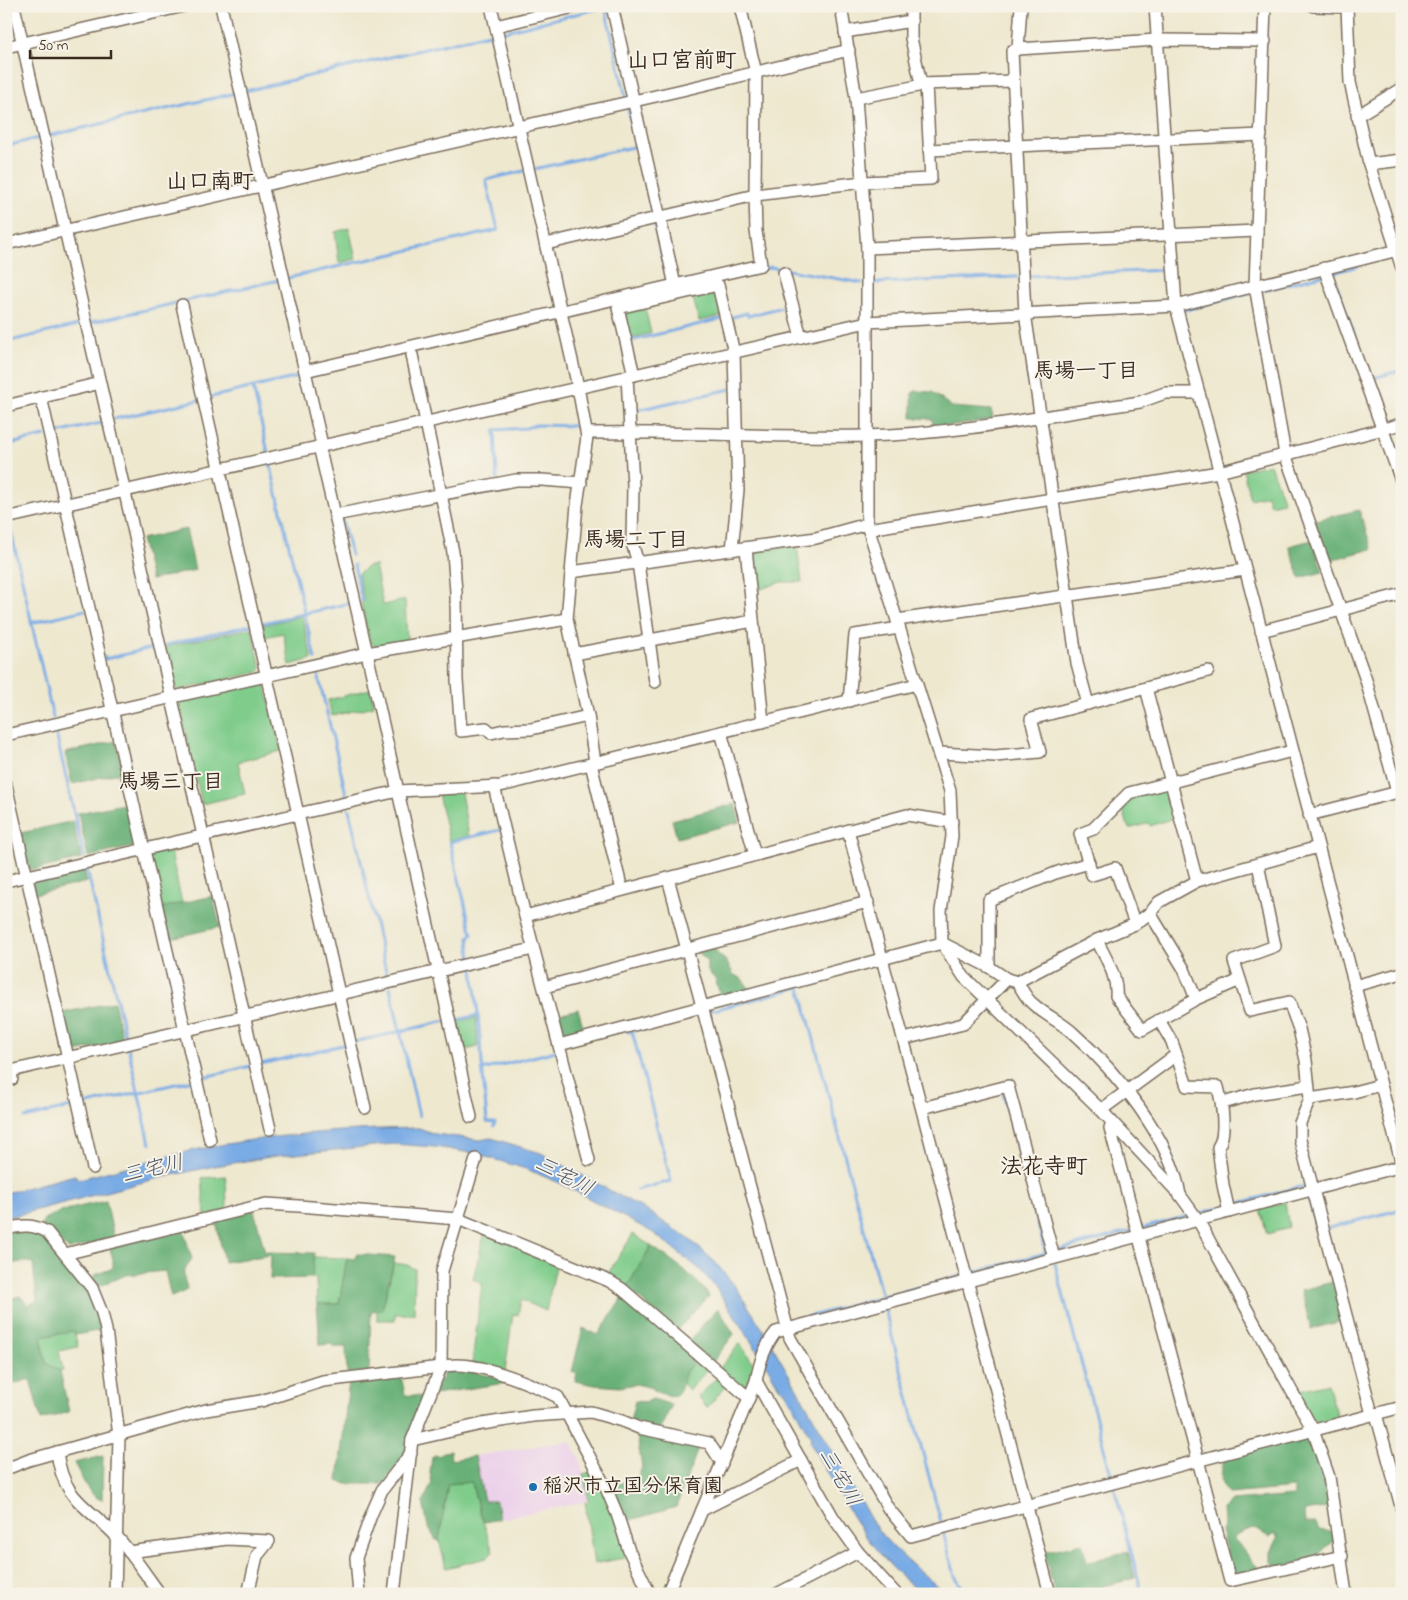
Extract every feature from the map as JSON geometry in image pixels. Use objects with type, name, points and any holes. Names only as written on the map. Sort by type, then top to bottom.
[{"type":"street","points":[[14,6],[270,1129]]},
{"type":"street","points":[[6,47],[184,6]]},
{"type":"street","points":[[221,6],[305,371],[471,1117]]},
{"type":"street","points":[[491,6],[587,433],[567,619],[588,716],[593,763],[622,890]]},
{"type":"street","points":[[496,26],[578,6]]},
{"type":"street","points":[[612,6],[675,285]]},
{"type":"street","points":[[305,371],[762,265],[756,230],[756,73],[740,6]]},
{"type":"street","points":[[841,6],[856,98],[867,248],[868,527],[950,791],[952,836],[942,910],[942,943],[964,977],[1101,1110],[1180,1194],[1198,1220],[1313,1430],[1329,1477],[1342,1556],[1346,1594]]},
{"type":"street","points":[[546,244],[755,196],[863,182],[931,179],[923,84],[911,38],[911,6]]},
{"type":"street","points":[[1018,49],[1021,6]]},
{"type":"street","points":[[667,1594],[756,1381],[760,1364],[776,1332],[1402,1165],[1176,306],[1155,6]]},
{"type":"street","points":[[1265,6],[1255,286],[1285,454],[1366,680],[1399,791],[1309,815]]},
{"type":"street","points":[[1313,6],[1347,7],[1350,82],[1357,116],[1369,164],[1399,250],[1402,268]]},
{"type":"street","points":[[846,32],[911,21]]},
{"type":"street","points":[[1088,704],[1077,663],[1025,314],[1012,51],[1018,49],[1157,40],[1265,41]]},
{"type":"street","points":[[6,244],[756,73],[849,50]]},
{"type":"street","points":[[856,98],[923,84],[1012,81]]},
{"type":"street","points":[[1357,116],[1402,88]]},
{"type":"street","points":[[929,150],[1261,135]]},
{"type":"street","points":[[1369,164],[1402,160]]},
{"type":"street","points":[[867,248],[1257,231]]},
{"type":"street","points":[[6,518],[867,322],[1176,306],[1399,250]]},
{"type":"street","points":[[1324,268],[1402,482]]},
{"type":"street","points":[[784,272],[801,337]]},
{"type":"street","points":[[655,682],[638,563],[632,543],[633,485],[630,432],[630,376],[618,308],[718,285],[734,352],[738,490],[732,550]]},
{"type":"street","points":[[182,305],[366,1108]]},
{"type":"street","points":[[412,355],[453,552],[461,731],[486,728],[492,733],[504,730],[531,729],[588,716]]},
{"type":"street","points":[[6,406],[100,383]]},
{"type":"street","points":[[587,433],[867,436],[932,432],[1140,402],[1165,393],[1199,393]]},
{"type":"street","points":[[41,397],[210,1140]]},
{"type":"street","points":[[571,572],[816,538],[868,527],[1053,500],[1219,472],[1402,424]]},
{"type":"street","points":[[336,515],[516,480],[581,482]]},
{"type":"street","points":[[746,548],[763,722]]},
{"type":"street","points":[[849,701],[855,635],[898,624],[1067,595],[1245,570]]},
{"type":"street","points":[[1261,631],[1402,594]]},
{"type":"street","points":[[6,735],[367,652],[567,619]]},
{"type":"street","points":[[574,654],[753,621]]},
{"type":"street","points":[[939,753],[995,756],[1040,752],[1031,719],[1208,671]]},
{"type":"street","points":[[6,880],[398,791],[494,786],[917,684]]},
{"type":"street","points":[[1146,688],[1197,881]]},
{"type":"street","points":[[721,732],[755,855]]},
{"type":"street","points":[[1135,924],[1115,868],[1092,875],[1080,834],[1093,829],[1129,793],[1292,751]]},
{"type":"street","points":[[6,785],[94,1168]]},
{"type":"street","points":[[494,786],[533,949],[590,1160]]},
{"type":"street","points":[[525,916],[908,815],[952,822]]},
{"type":"street","points":[[848,830],[1050,1594]]},
{"type":"street","points":[[904,1039],[962,1024],[987,999],[1012,981],[1135,924],[1150,913],[1159,902],[1197,881],[1318,847]]},
{"type":"street","points":[[989,967],[989,900],[1058,872],[1089,863]]},
{"type":"street","points":[[1258,864],[1275,946],[1234,961],[1250,1011],[1289,1002],[1299,1029],[1306,1060],[1310,1099],[1300,1123],[1300,1140],[1402,1510]]},
{"type":"street","points":[[668,878],[788,1329],[795,1347],[888,1508],[911,1536],[1402,1407]]},
{"type":"street","points":[[544,987],[868,902]]},
{"type":"street","points":[[1150,913],[1184,969],[1196,999]]},
{"type":"street","points":[[1097,940],[1114,977],[1116,996],[1142,1030],[1196,999],[1240,980]]},
{"type":"street","points":[[559,1045],[942,943],[1012,981],[1031,1003],[1073,1033],[1142,1110],[1178,1180],[1180,1194]]},
{"type":"street","points":[[6,1080],[12,1079],[10,1071],[533,949]]},
{"type":"street","points":[[1354,986],[1402,973]]},
{"type":"street","points":[[1159,1020],[1172,1042],[1187,1086],[1218,1087],[1223,1103],[1222,1142],[1218,1147],[1229,1212]]},
{"type":"street","points":[[1101,1110],[1176,1055]]},
{"type":"street","points":[[1310,1099],[1354,1092],[1380,1085]]},
{"type":"street","points":[[922,1108],[1008,1086],[1054,1258]]},
{"type":"street","points":[[1223,1103],[1256,1094],[1308,1086]]},
{"type":"street","points":[[1112,1122],[1110,1128],[1230,1581],[1342,1556]]},
{"type":"street","points":[[394,1594],[412,1440],[440,1367],[442,1271],[476,1158]]},
{"type":"street","points":[[65,1254],[266,1204],[458,1219],[609,1281],[622,1289],[749,1398]]},
{"type":"street","points":[[6,1229],[27,1225],[37,1226],[47,1232],[92,1288],[102,1313],[119,1436],[115,1594]]},
{"type":"street","points":[[6,1469],[29,1460],[206,1410],[261,1402],[323,1381],[440,1367],[450,1364],[472,1367],[516,1379],[558,1397],[606,1488],[629,1551],[650,1594]]},
{"type":"street","points":[[756,1381],[833,1517],[858,1552],[896,1594]]},
{"type":"street","points":[[412,1440],[482,1424],[533,1416],[591,1412],[639,1428],[709,1443],[722,1463]]},
{"type":"street","points":[[57,1452],[60,1473],[74,1498],[117,1537],[160,1594]]},
{"type":"street","points":[[360,1594],[356,1558],[371,1515],[382,1490],[411,1452]]},
{"type":"street","points":[[702,1510],[801,1460]]},
{"type":"street","points":[[129,1552],[227,1539],[269,1541],[257,1556],[248,1594]]},
{"type":"street","points":[[776,1594],[858,1552]]},
{"type":"shaded area","name":"稲沢市立国分保育園","points":[[570,1441],[580,1459],[589,1501],[499,1519],[496,1501],[484,1502],[475,1456]]},
{"type":"green space","points":[[349,228],[356,259],[339,263],[335,232]]},
{"type":"green space","points":[[712,289],[716,293],[722,316],[699,321],[692,294]]},
{"type":"green space","points":[[644,304],[651,333],[628,339],[624,309]]},
{"type":"green space","points":[[916,391],[932,392],[952,407],[991,410],[993,417],[990,420],[934,428],[932,419],[912,418],[912,393]]},
{"type":"green space","points":[[1270,464],[1284,502],[1270,505],[1267,495],[1250,499],[1243,470]]},
{"type":"green space","points":[[1359,510],[1372,549],[1327,561],[1312,521]]},
{"type":"green space","points":[[186,529],[195,570],[151,580],[141,539]]},
{"type":"green space","points":[[1312,540],[1323,572],[1300,578],[1289,546]]},
{"type":"green space","points":[[797,545],[802,582],[781,582],[758,590],[754,588],[751,555],[754,551]]},
{"type":"green space","points":[[375,565],[383,605],[405,600],[407,640],[376,646],[370,643],[361,603],[364,601],[358,574],[367,567]]},
{"type":"green space","points":[[302,616],[312,659],[290,665],[283,633],[261,638],[259,626]]},
{"type":"green space","points":[[252,628],[261,668],[259,672],[179,690],[175,688],[165,647]]},
{"type":"green space","points":[[261,681],[265,683],[281,751],[238,762],[245,794],[202,804],[179,703],[181,699]]},
{"type":"green space","points":[[370,689],[374,706],[332,716],[328,700]]},
{"type":"green space","points":[[116,741],[123,772],[72,784],[65,753]]},
{"type":"green space","points":[[1164,788],[1167,791],[1174,818],[1150,826],[1149,823],[1129,829],[1121,804],[1127,798]]},
{"type":"green space","points":[[461,793],[469,836],[449,841],[438,794]]},
{"type":"green space","points":[[129,803],[138,843],[136,846],[88,857],[78,813]]},
{"type":"green space","points":[[735,804],[740,822],[677,838],[672,820]]},
{"type":"green space","points":[[73,821],[81,859],[33,870],[29,868],[21,833]]},
{"type":"green space","points":[[170,848],[182,903],[160,908],[148,857],[151,852]]},
{"type":"green space","points":[[84,868],[87,882],[35,894],[32,884],[35,879]]},
{"type":"green space","points":[[213,896],[220,927],[167,939],[160,908]]},
{"type":"green space","points":[[713,947],[726,961],[734,975],[741,978],[750,989],[721,997],[715,979],[707,970],[707,962],[698,952]]},
{"type":"green space","points":[[114,1002],[123,1041],[75,1052],[70,1050],[62,1013]]},
{"type":"green space","points":[[578,1009],[585,1033],[568,1038],[560,1034],[555,1015]]},
{"type":"green space","points":[[476,1017],[478,1047],[460,1051],[453,1023]]},
{"type":"green space","points":[[226,1176],[227,1210],[205,1216],[202,1178]]},
{"type":"green space","points":[[106,1201],[114,1238],[69,1250],[41,1225],[44,1220],[59,1212]]},
{"type":"green space","points":[[1285,1202],[1289,1228],[1267,1234],[1260,1209]]},
{"type":"green space","points":[[254,1210],[265,1252],[314,1253],[312,1278],[270,1279],[271,1255],[224,1262],[216,1220]]},
{"type":"green space","points":[[36,1228],[89,1289],[103,1330],[75,1335],[74,1331],[41,1337],[46,1363],[60,1371],[69,1412],[41,1420],[30,1379],[10,1385],[6,1371],[6,1300],[20,1296],[28,1305],[37,1301],[33,1264],[23,1262],[7,1266],[6,1232]]},
{"type":"green space","points":[[183,1229],[192,1259],[184,1273],[188,1290],[171,1297],[165,1271],[126,1275],[97,1287],[92,1280],[95,1275],[113,1268],[113,1259],[109,1246]]},
{"type":"green space","points":[[485,1232],[557,1262],[546,1311],[521,1300],[518,1315],[513,1314],[505,1371],[472,1364],[482,1283],[473,1279]]},
{"type":"green space","points":[[633,1234],[651,1246],[627,1287],[607,1275]]},
{"type":"green space","points":[[651,1246],[690,1275],[709,1296],[676,1331],[627,1287]]},
{"type":"green space","points":[[357,1254],[395,1257],[382,1310],[371,1311],[369,1372],[347,1373],[346,1347],[334,1347],[331,1344],[320,1345],[317,1304],[339,1304],[347,1258],[356,1259]]},
{"type":"green space","points":[[313,1257],[347,1258],[339,1304],[317,1304],[316,1278],[312,1278]]},
{"type":"green space","points":[[394,1263],[407,1265],[415,1269],[414,1314],[395,1314],[395,1320],[377,1320],[377,1311],[382,1310]]},
{"type":"green space","points":[[1333,1282],[1343,1321],[1311,1329],[1301,1290]]},
{"type":"green space","points":[[625,1294],[698,1357],[684,1374],[681,1389],[674,1397],[636,1384],[620,1387],[575,1381],[577,1374],[572,1372],[583,1328],[598,1335]]},
{"type":"green space","points":[[718,1308],[734,1334],[712,1363],[688,1341]]},
{"type":"green space","points":[[74,1331],[78,1347],[59,1351],[63,1370],[60,1371],[46,1363],[41,1337]]},
{"type":"green space","points":[[740,1343],[756,1368],[747,1388],[741,1387],[719,1369]]},
{"type":"green space","points":[[698,1357],[710,1367],[689,1390],[682,1383],[684,1374]]},
{"type":"green space","points":[[452,1368],[506,1379],[505,1383],[434,1394],[445,1370]]},
{"type":"green space","points":[[719,1375],[728,1383],[707,1408],[698,1397]]},
{"type":"green space","points":[[401,1376],[405,1395],[426,1397],[409,1449],[383,1484],[346,1484],[338,1481],[349,1381]]},
{"type":"green space","points":[[1328,1383],[1337,1418],[1319,1423],[1312,1420],[1296,1391]]},
{"type":"green space","points":[[653,1399],[672,1405],[660,1429],[630,1421],[635,1401],[646,1402]]},
{"type":"green space","points":[[636,1430],[700,1443],[676,1507],[624,1522],[610,1487],[638,1477],[642,1467]]},
{"type":"green space","points":[[1304,1436],[1311,1439],[1321,1463],[1330,1507],[1305,1511],[1305,1523],[1316,1523],[1319,1530],[1331,1532],[1334,1535],[1334,1541],[1313,1560],[1276,1567],[1271,1562],[1271,1552],[1278,1538],[1275,1533],[1269,1537],[1254,1528],[1239,1533],[1233,1538],[1258,1567],[1257,1571],[1237,1576],[1233,1574],[1221,1531],[1224,1525],[1223,1509],[1231,1501],[1294,1496],[1294,1488],[1229,1494],[1222,1482],[1224,1458]]},
{"type":"green space","points":[[450,1451],[451,1460],[475,1456],[484,1501],[496,1501],[499,1519],[484,1522],[472,1482],[448,1484],[439,1540],[436,1540],[428,1527],[423,1502],[432,1483],[430,1473],[432,1457]]},
{"type":"green space","points":[[103,1456],[102,1500],[89,1490],[74,1463]]},
{"type":"green space","points":[[594,1471],[615,1517],[628,1557],[594,1564],[585,1502],[589,1501],[583,1474]]},
{"type":"green space","points":[[472,1482],[493,1552],[487,1558],[446,1568],[439,1540],[448,1484]]},
{"type":"green space","points":[[1082,1543],[1087,1562],[1128,1551],[1135,1578],[1074,1594],[1055,1594],[1044,1552]]},
{"type":"water","name":"三宅川","points":[[419,1128],[435,1134],[480,1140],[491,1138],[541,1153],[644,1209],[689,1239],[714,1261],[735,1286],[764,1331],[875,1526],[899,1553],[946,1594],[922,1594],[894,1569],[867,1537],[846,1506],[810,1442],[811,1438],[785,1391],[779,1387],[714,1285],[697,1267],[652,1232],[560,1183],[526,1169],[477,1154],[435,1147],[393,1144],[276,1156],[215,1166],[159,1178],[6,1218],[6,1193],[75,1175],[79,1179],[180,1153],[250,1140],[334,1131]]},
{"type":"waterway","points":[[501,32],[605,7],[626,97]]},
{"type":"waterway","points":[[245,91],[493,33]]},
{"type":"waterway","points":[[48,136],[236,93]]},
{"type":"waterway","points":[[627,105],[653,215]]},
{"type":"waterway","points":[[6,146],[39,138]]},
{"type":"waterway","points":[[534,169],[637,146]]},
{"type":"waterway","points":[[288,278],[498,230],[486,180],[524,171]]},
{"type":"waterway","points":[[654,222],[668,283]]},
{"type":"waterway","points":[[1358,266],[1332,273],[1386,423]]},
{"type":"waterway","points":[[762,269],[771,267],[781,269]]},
{"type":"waterway","points":[[788,270],[862,283]]},
{"type":"waterway","points":[[1027,276],[1166,270],[1168,301]]},
{"type":"waterway","points":[[1260,291],[1322,275]]},
{"type":"waterway","points":[[872,283],[1017,277]]},
{"type":"waterway","points":[[92,322],[279,280]]},
{"type":"waterway","points":[[1185,310],[1250,293]]},
{"type":"waterway","points":[[729,318],[747,313],[748,316],[789,305]]},
{"type":"waterway","points":[[631,342],[721,319]]},
{"type":"waterway","points":[[6,342],[82,324]]},
{"type":"waterway","points":[[1370,379],[1402,370]]},
{"type":"waterway","points":[[207,398],[302,376]]},
{"type":"waterway","points":[[253,388],[268,452]]},
{"type":"waterway","points":[[633,411],[731,389]]},
{"type":"waterway","points":[[114,419],[200,400]]},
{"type":"waterway","points":[[53,434],[105,422]]},
{"type":"waterway","points":[[497,479],[495,430],[526,428],[536,425],[581,426]]},
{"type":"waterway","points":[[1390,433],[1402,465]]},
{"type":"waterway","points":[[6,445],[45,436]]},
{"type":"waterway","points":[[270,463],[315,659]]},
{"type":"waterway","points":[[342,519],[351,555]]},
{"type":"waterway","points":[[9,522],[53,718]]},
{"type":"waterway","points":[[354,565],[362,601]]},
{"type":"waterway","points":[[258,624],[351,603]]},
{"type":"waterway","points":[[31,623],[85,610]]},
{"type":"waterway","points":[[166,645],[251,625]]},
{"type":"waterway","points":[[105,657],[105,659],[156,647]]},
{"type":"waterway","points":[[317,670],[347,798]]},
{"type":"waterway","points":[[55,729],[84,857]]},
{"type":"waterway","points":[[349,809],[388,980]]},
{"type":"waterway","points":[[471,962],[469,938],[472,934],[450,842],[500,830]]},
{"type":"waterway","points":[[87,869],[126,1040]]},
{"type":"waterway","points":[[473,968],[478,1014]]},
{"type":"waterway","points":[[390,987],[419,1116]]},
{"type":"waterway","points":[[710,1011],[800,987],[882,1297]]},
{"type":"waterway","points":[[636,1030],[699,1014]]},
{"type":"waterway","points":[[453,1021],[478,1015],[487,1122],[495,1123],[494,1126]]},
{"type":"waterway","points":[[354,1042],[446,1021]]},
{"type":"waterway","points":[[628,1032],[632,1031],[671,1181],[636,1190]]},
{"type":"waterway","points":[[261,1064],[347,1044]]},
{"type":"waterway","points":[[128,1047],[150,1144]]},
{"type":"waterway","points":[[482,1070],[556,1051]]},
{"type":"waterway","points":[[200,1078],[251,1066]]},
{"type":"waterway","points":[[83,1105],[193,1080]]},
{"type":"waterway","points":[[1003,1094],[1046,1254]]},
{"type":"waterway","points":[[25,1118],[76,1106]]},
{"type":"waterway","points":[[1233,1205],[1303,1186]]},
{"type":"waterway","points":[[1308,1197],[1317,1231]]},
{"type":"waterway","points":[[1202,1213],[1223,1207]]},
{"type":"waterway","points":[[1329,1228],[1402,1209]]},
{"type":"waterway","points":[[1143,1228],[1188,1216]]},
{"type":"waterway","points":[[1057,1251],[1131,1231]]},
{"type":"waterway","points":[[972,1273],[1046,1253]]},
{"type":"waterway","points":[[1055,1264],[1112,1478]]},
{"type":"waterway","points":[[796,1320],[961,1276]]},
{"type":"waterway","points":[[885,1310],[941,1522]]},
{"type":"waterway","points":[[1114,1486],[1142,1594]]},
{"type":"waterway","points":[[943,1532],[955,1576],[961,1588]]},
{"type":"place","name":"稲沢市立国分保育園","points":[[533,1487]]},
{"type":"district","name":"山口宮前町","points":[[682,62]]},
{"type":"district","name":"山口南町","points":[[210,183]]},
{"type":"district","name":"馬場一丁目","points":[[1086,372]]},
{"type":"district","name":"馬場二丁目","points":[[636,541]]},
{"type":"district","name":"馬場三丁目","points":[[171,783]]},
{"type":"district","name":"法花寺町","points":[[1044,1168]]}]
